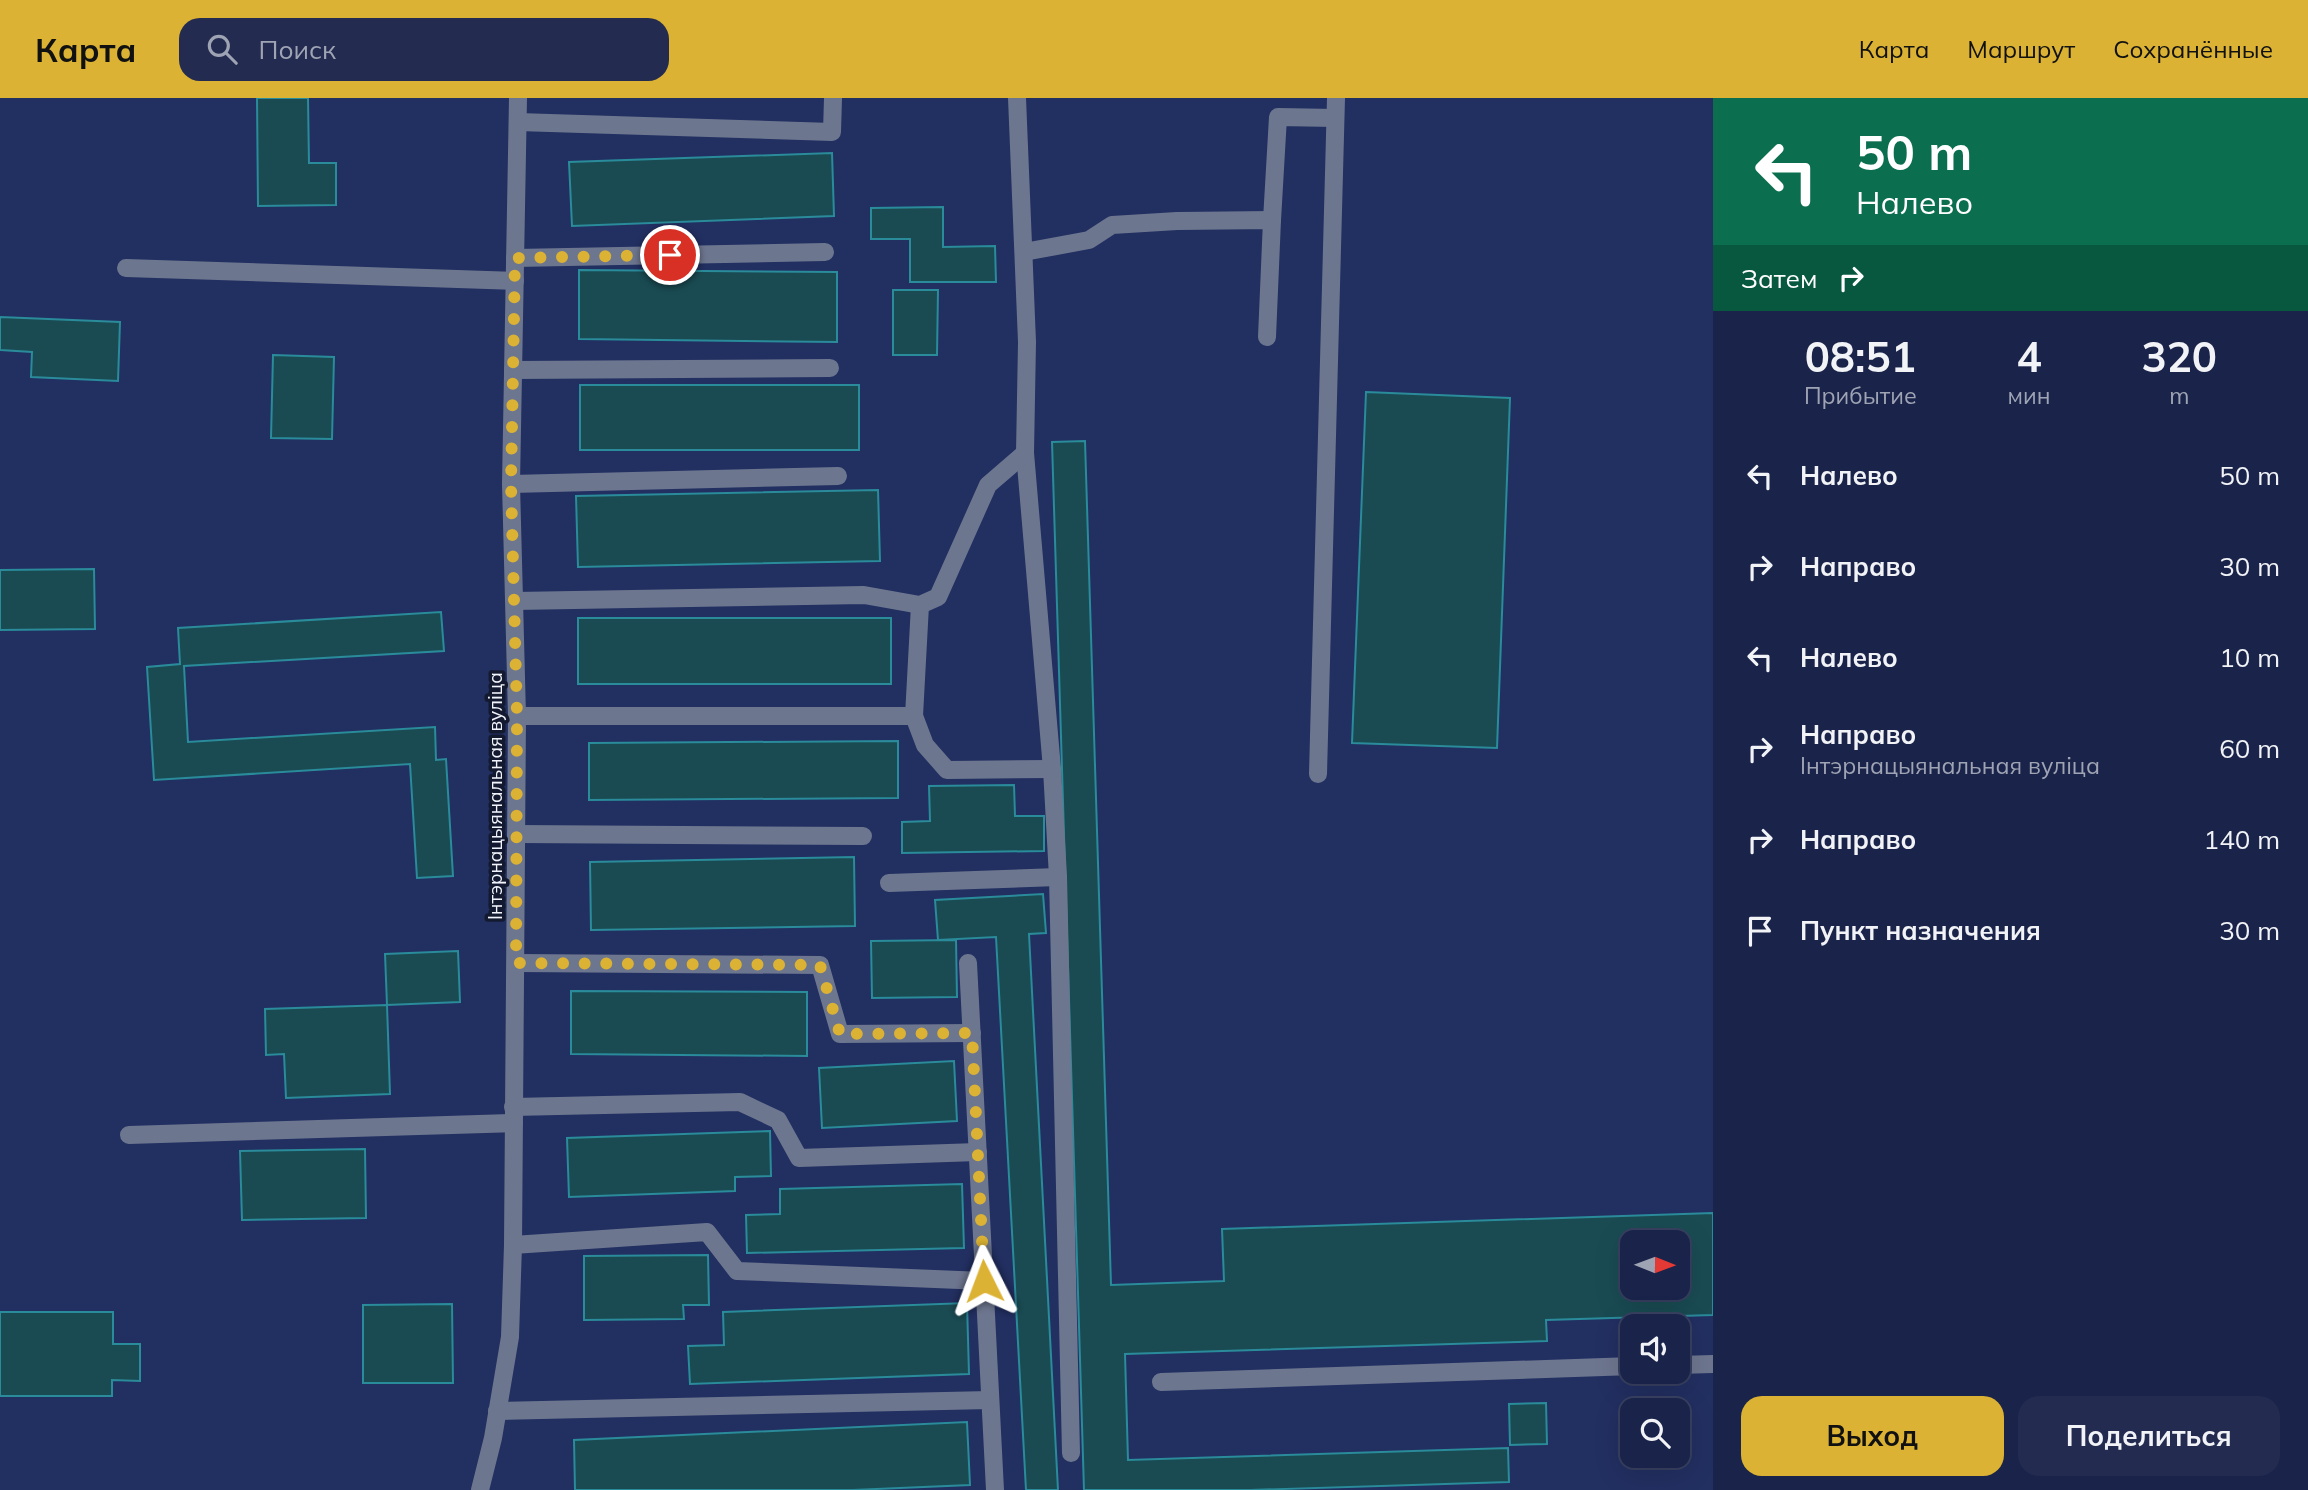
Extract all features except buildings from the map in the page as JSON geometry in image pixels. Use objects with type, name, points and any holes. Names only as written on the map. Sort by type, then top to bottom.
[{"type":"street","name":"Інтэрнацыянальная вуліца","points":[[480,1490],[494,1438],[510,1337],[513,1245],[517,716],[511,484],[519,98]]},
{"type":"street","points":[[518,122],[832,132],[833,98]]},
{"type":"street","points":[[1017,98],[1027,342],[1025,453],[1052,769],[1058,877],[1072,1453]]},
{"type":"street","points":[[1318,774],[1336,98]]},
{"type":"street","points":[[1266,337],[1278,117],[1335,118]]},
{"type":"street","points":[[1024,251],[1089,240],[1112,225],[1272,220]]},
{"type":"street","points":[[515,258],[825,253]]},
{"type":"street","points":[[126,268],[515,281]]},
{"type":"street","points":[[513,370],[830,368]]},
{"type":"street","points":[[515,601],[864,595],[920,605],[938,597],[988,485],[1025,453]]},
{"type":"street","points":[[511,484],[838,476]]},
{"type":"street","points":[[920,605],[914,716],[925,745],[947,770],[1052,769]]},
{"type":"street","points":[[517,716],[914,716]]},
{"type":"street","points":[[516,834],[863,836]]},
{"type":"street","points":[[889,883],[1058,877]]},
{"type":"street","points":[[516,963],[820,965],[840,1034],[972,1033]]},
{"type":"street","points":[[968,963],[995,1490]]},
{"type":"street","points":[[129,1135],[740,1102],[778,1120],[799,1158],[978,1152]]},
{"type":"street","points":[[513,1245],[707,1232],[737,1270],[984,1281]]},
{"type":"street","points":[[1690,1365],[1713,1364]]},
{"type":"street","points":[[1161,1382],[1620,1366]]},
{"type":"street","points":[[497,1410],[990,1400]]},
{"type":"route","points":[[670,255],[515,258],[511,484],[517,716],[516,963],[820,965],[840,1034],[972,1033],[984,1281]]}]
